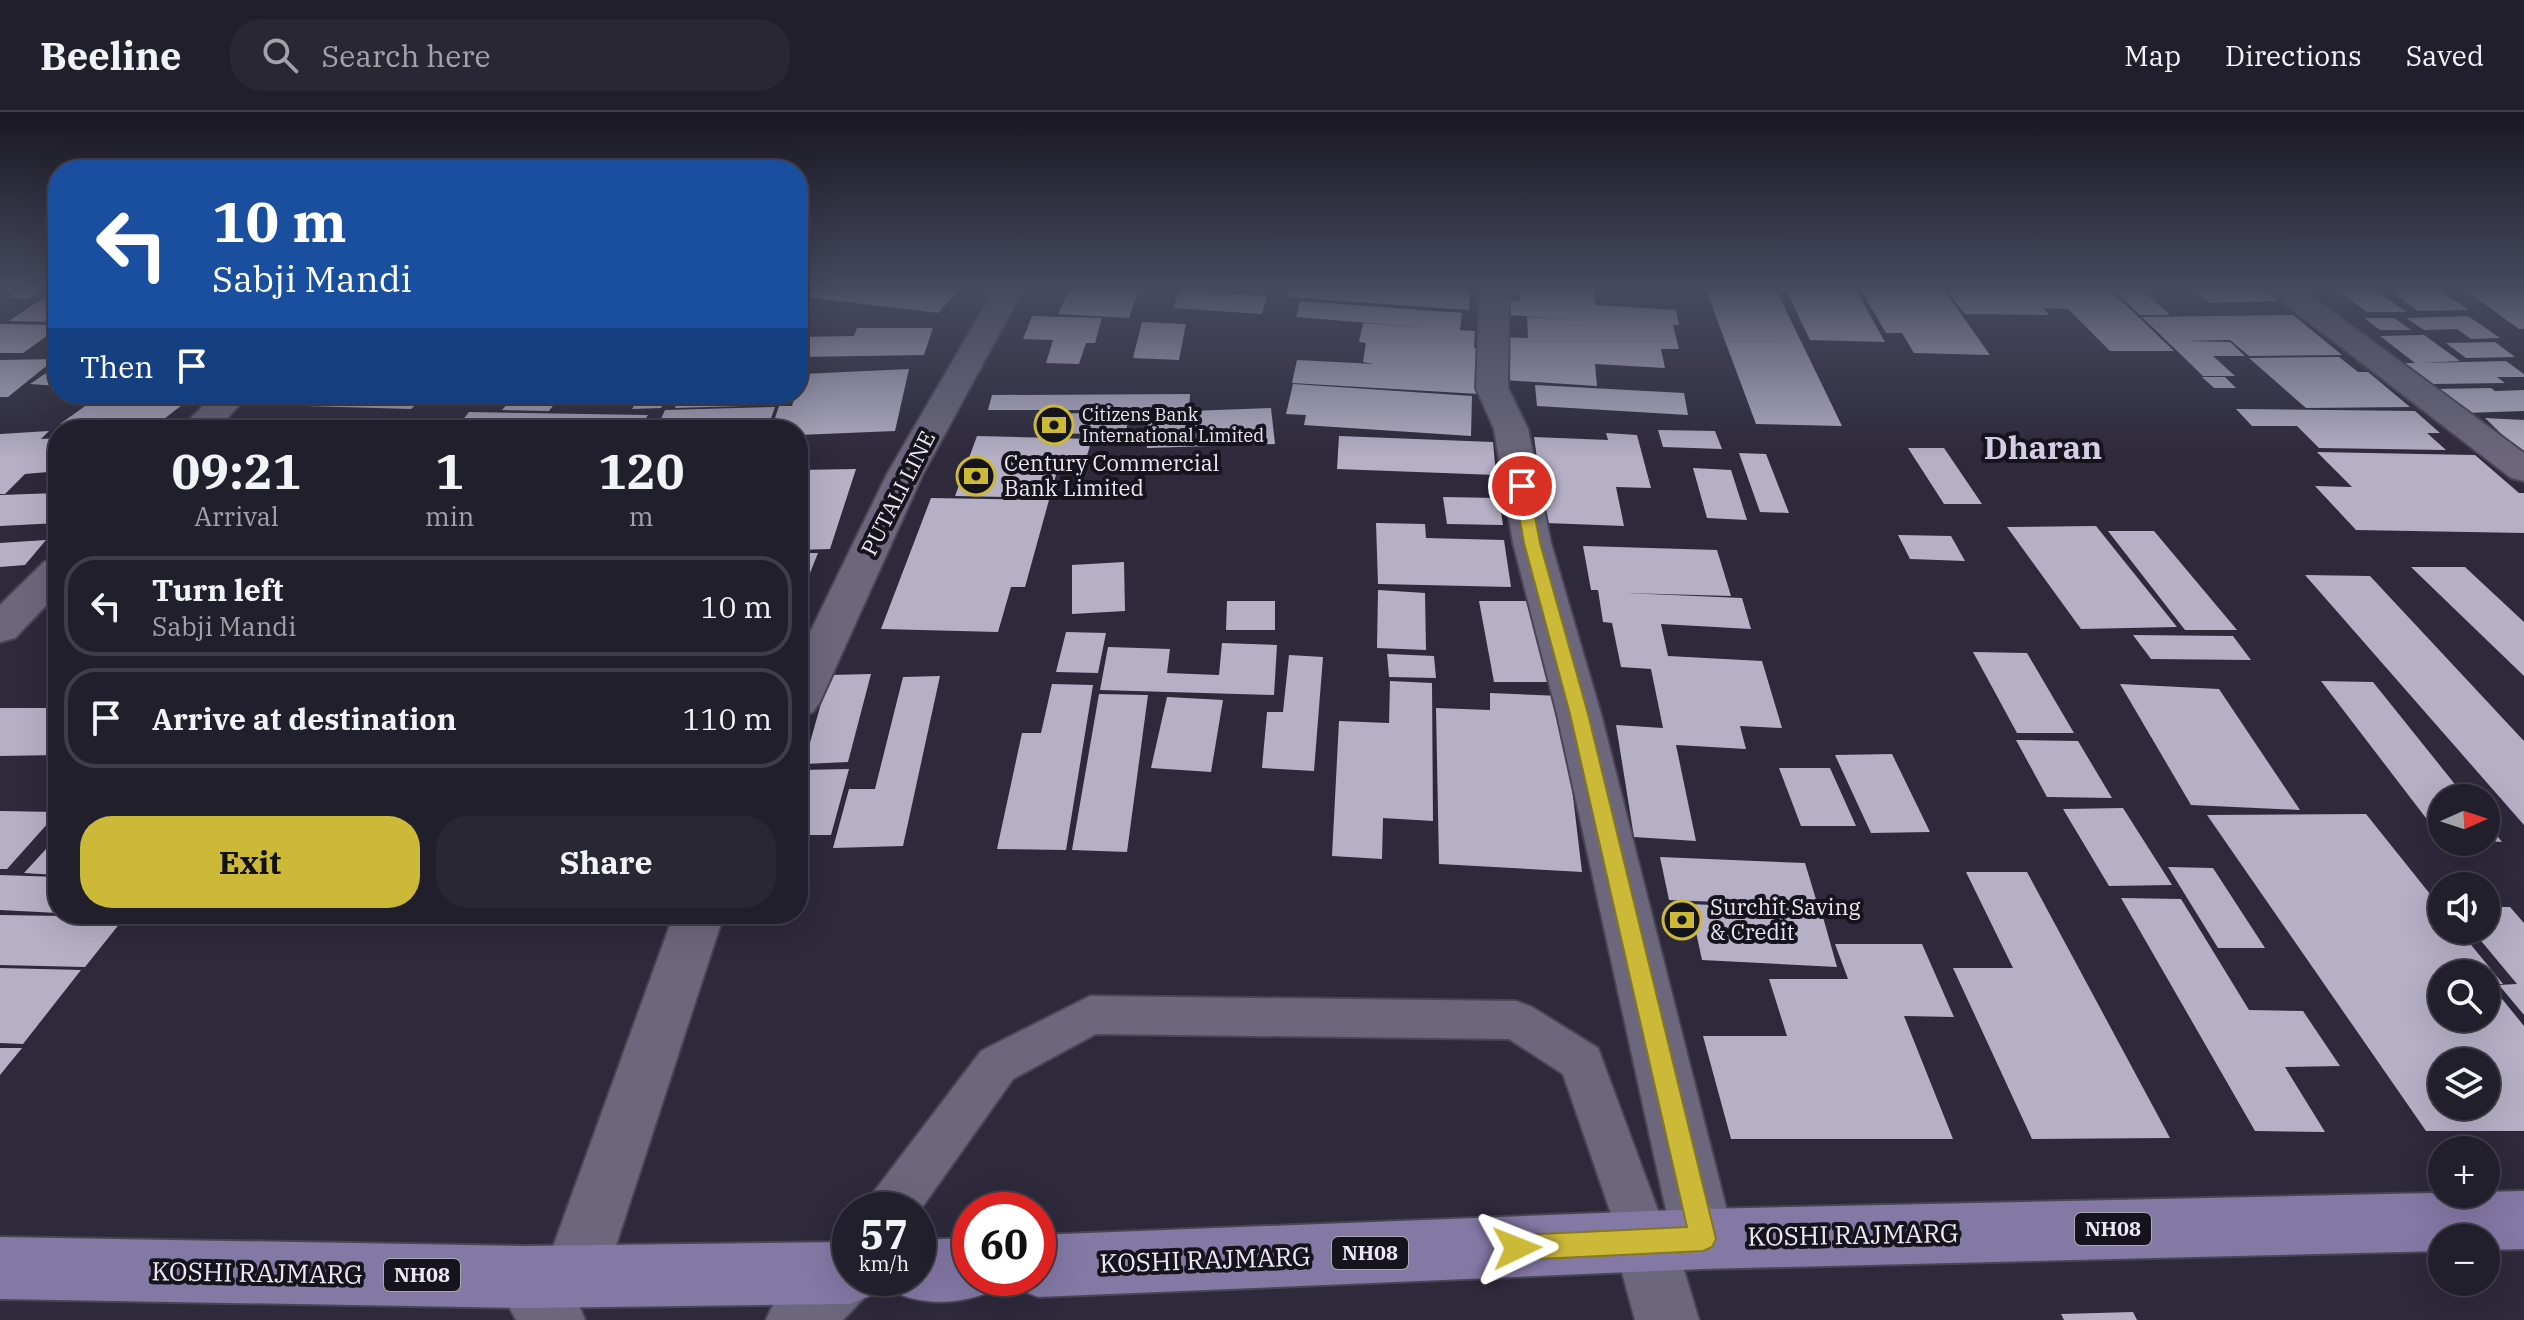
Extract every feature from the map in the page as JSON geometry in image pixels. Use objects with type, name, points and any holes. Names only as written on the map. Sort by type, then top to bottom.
[{"type":"main road","name":"KOSHI RAJMARG","points":[[1056,1265],[1674,1241],[2524,1220]]},
{"type":"main road","name":"KOSHI RAJMARG","points":[[0,1268],[551,1291],[832,1272]]},
{"type":"street","name":"PUTALI LINE","points":[[808,681],[905,474],[976,346]]},
{"type":"street","points":[[1493,346],[1492,388],[1511,429],[1532,543],[1579,714],[1674,1241],[1667,1320]]},
{"type":"street","points":[[2360,346],[2524,470]]},
{"type":"street","points":[[207,420],[223,404]]},
{"type":"street","points":[[0,629],[48,580]]},
{"type":"street","points":[[551,1291],[695,924]]},
{"type":"street","points":[[798,1320],[832,1287]]},
{"type":"lane","points":[[904,1192],[997,1065],[1090,1015],[1516,1020],[1582,1062],[1674,1241]]},
{"type":"building","points":[[0,346],[32,346],[23,353],[0,353]]},
{"type":"building","points":[[808,346],[927,346],[924,355],[808,357]]},
{"type":"building","points":[[1051,346],[1085,346],[1079,364],[1046,363]]},
{"type":"building","points":[[1136,346],[1182,346],[1179,360],[1133,358]]},
{"type":"building","points":[[1365,346],[1481,348],[1479,394],[1292,383],[1297,360],[1374,364],[1363,362]]},
{"type":"building","points":[[1503,346],[1678,346],[1679,349],[1661,349],[1665,368],[1595,364],[1597,386],[1504,380]]},
{"type":"building","points":[[1727,346],[1803,346],[1842,426],[1756,424]]},
{"type":"building","points":[[1910,346],[1984,346],[1990,355],[1914,353]]},
{"type":"building","points":[[2105,346],[2169,346],[2174,351],[2110,351]]},
{"type":"building","points":[[2172,346],[2235,346],[2245,356],[2213,356],[2235,376],[2203,376]]},
{"type":"building","points":[[2238,346],[2331,346],[2342,355],[2249,356]]},
{"type":"building","points":[[2393,346],[2440,346],[2460,361],[2421,363],[2506,361],[2524,377],[2497,377],[2505,383],[2433,384],[2405,363],[2415,363]]},
{"type":"building","points":[[2450,346],[2501,346],[2515,357],[2466,358]]},
{"type":"building","points":[[2339,357],[2358,372],[2368,372],[2410,407],[2306,408],[2249,358]]},
{"type":"building","points":[[48,359],[48,365],[8,397],[0,397],[0,360]]},
{"type":"building","points":[[909,369],[895,431],[808,435],[808,420],[774,420],[779,406],[808,404],[808,374]]},
{"type":"building","points":[[48,372],[48,385],[30,384]]},
{"type":"building","points":[[2202,377],[2225,377],[2236,388],[2214,388]]},
{"type":"building","points":[[1293,384],[1472,396],[1471,436],[1304,425],[1306,415],[1286,414]]},
{"type":"building","points":[[1535,385],[1684,393],[1688,415],[1537,406]]},
{"type":"building","points":[[2491,388],[2495,391],[2524,390],[2524,411],[2465,413],[2434,389]]},
{"type":"building","points":[[1190,394],[1189,411],[1271,408],[1275,444],[1147,448],[1148,412],[1177,410],[988,410],[992,395]]},
{"type":"building","points":[[88,404],[183,404],[163,420],[66,420]]},
{"type":"building","points":[[270,404],[416,404],[411,409]]},
{"type":"building","points":[[507,404],[554,404],[549,411],[502,410]]},
{"type":"building","points":[[635,404],[663,404],[661,408],[632,409]]},
{"type":"building","points":[[677,404],[744,404],[743,406],[675,408]]},
{"type":"building","points":[[775,407],[770,420],[660,420],[665,410]]},
{"type":"building","points":[[2236,409],[2415,411],[2440,433],[2427,433],[2446,450],[2319,448],[2297,426],[2252,426]]},
{"type":"building","points":[[469,412],[648,415],[645,420],[463,420]]},
{"type":"building","points":[[1129,412],[1126,433],[1041,434],[1045,414]]},
{"type":"building","points":[[2485,418],[2524,420],[2524,456]]},
{"type":"building","points":[[1658,430],[1715,431],[1722,449],[1663,447]]},
{"type":"building","points":[[48,431],[41,439],[48,439],[48,472],[25,474],[5,494],[0,494],[0,434]]},
{"type":"building","points":[[1606,433],[1637,435],[1651,488],[1616,487],[1624,526],[1546,523],[1534,437],[1608,440]]},
{"type":"building","points":[[977,436],[1092,439],[1085,462],[1060,462],[1049,498],[955,496]]},
{"type":"building","points":[[1339,436],[1493,442],[1496,475],[1337,469]]},
{"type":"building","points":[[1908,448],[1944,448],[1982,504],[1944,504]]},
{"type":"building","points":[[2317,452],[2475,455],[2519,493],[2524,493],[2524,533],[2356,530],[2315,486],[2352,487]]},
{"type":"building","points":[[1739,453],[1766,454],[1789,513],[1760,512]]},
{"type":"building","points":[[1693,468],[1731,470],[1747,520],[1707,518]]},
{"type":"building","points":[[856,469],[830,549],[808,550],[808,470]]},
{"type":"building","points":[[48,493],[48,524],[0,526],[0,495]]},
{"type":"building","points":[[1443,497],[1499,498],[1503,525],[1447,524]]},
{"type":"building","points":[[931,498],[1049,500],[1025,587],[1011,587],[998,632],[881,629]]},
{"type":"building","points":[[1376,523],[1425,524],[1426,538],[1504,540],[1511,587],[1378,584]]},
{"type":"building","points":[[2096,526],[2177,627],[2081,629],[2007,527]]},
{"type":"building","points":[[2108,531],[2154,531],[2237,630],[2185,630]]},
{"type":"building","points":[[1898,535],[1951,536],[1965,561],[1910,559]]},
{"type":"building","points":[[46,540],[25,565],[0,567],[0,543]]},
{"type":"building","points":[[1583,546],[1717,550],[1731,596],[1625,593],[1742,598],[1751,629],[1661,624],[1668,656],[1762,661],[1782,728],[1740,726],[1746,749],[1676,745],[1696,841],[1634,837],[1616,725],[1663,728],[1651,669],[1621,667],[1612,623],[1603,622],[1598,590],[1591,590]]},
{"type":"building","points":[[808,553],[818,553],[808,578]]},
{"type":"building","points":[[1124,562],[1125,611],[1072,614],[1072,565]]},
{"type":"building","points":[[2411,567],[2465,567],[2524,622],[2524,676]]},
{"type":"building","points":[[2305,575],[2370,576],[2524,741],[2524,825],[2500,798],[2500,784],[2488,784]]},
{"type":"building","points":[[1378,590],[1425,593],[1426,650],[1377,648]]},
{"type":"building","points":[[1227,601],[1275,601],[1275,630],[1226,630]]},
{"type":"building","points":[[1479,601],[1535,601],[1555,682],[1494,682]]},
{"type":"building","points":[[1066,632],[1106,633],[1098,673],[1056,672]]},
{"type":"building","points":[[2133,635],[2233,636],[2251,660],[2151,659]]},
{"type":"building","points":[[1222,643],[1277,645],[1274,695],[1100,690],[1108,647],[1170,649],[1167,673],[1219,675]]},
{"type":"building","points":[[1973,652],[2027,653],[2074,733],[2017,733]]},
{"type":"building","points":[[1387,654],[1434,656],[1436,678],[1389,677]]},
{"type":"building","points":[[1289,655],[1323,657],[1314,771],[1262,768],[1267,712],[1283,712]]},
{"type":"building","points":[[871,674],[848,762],[808,764],[808,750],[829,675]]},
{"type":"building","points":[[940,676],[903,846],[833,848],[849,789],[875,789],[903,677]]},
{"type":"building","points":[[1390,681],[1432,683],[1433,821],[1383,818],[1382,859],[1332,856],[1339,721],[1389,723]]},
{"type":"building","points":[[2321,681],[2373,682],[2455,784],[2428,784],[2428,821]]},
{"type":"building","points":[[1052,684],[1093,685],[1066,850],[997,849],[1022,733],[1041,733]]},
{"type":"building","points":[[2120,684],[2219,689],[2300,810],[2191,805]]},
{"type":"building","points":[[1490,693],[1561,696],[1582,872],[1439,864],[1436,708],[1490,710]]},
{"type":"building","points":[[1099,694],[1148,695],[1127,852],[1072,850]]},
{"type":"building","points":[[1167,697],[1223,700],[1211,772],[1151,768]]},
{"type":"building","points":[[0,708],[48,708],[48,755],[0,756]]},
{"type":"building","points":[[2016,740],[2078,741],[2112,798],[2047,797]]},
{"type":"building","points":[[1892,754],[1930,832],[1871,833],[1835,755]]},
{"type":"building","points":[[1779,768],[1830,768],[1856,826],[1801,826]]},
{"type":"building","points":[[849,769],[831,835],[808,835],[808,770]]},
{"type":"building","points":[[2123,808],[2172,885],[2109,886],[2063,809]]},
{"type":"building","points":[[0,811],[48,812],[48,823],[7,869],[0,869]]},
{"type":"building","points":[[2366,814],[2428,892],[2428,944],[2470,944],[2483,960],[2428,960],[2428,1032],[2500,1032],[2500,996],[2524,1026],[2524,1131],[2426,1131],[2207,815]]},
{"type":"building","points":[[48,847],[48,874],[24,873]]},
{"type":"building","points":[[1660,857],[1805,863],[1818,906],[1669,900]]},
{"type":"building","points":[[2168,867],[2213,868],[2265,948],[2218,948]]},
{"type":"building","points":[[1966,872],[2027,872],[2170,1138],[2032,1139],[1953,968],[2013,968]]},
{"type":"building","points":[[0,875],[48,877],[48,912],[0,910]]},
{"type":"building","points":[[2121,898],[2181,899],[2249,1010],[2303,1011],[2340,1066],[2285,1067],[2325,1132],[2255,1131]]},
{"type":"building","points":[[1690,904],[1821,910],[1837,967],[1702,960]]},
{"type":"building","points":[[2500,907],[2510,907],[2524,923],[2524,1015],[2500,986],[2517,984],[2484,944],[2500,944]]},
{"type":"building","points":[[0,915],[48,916],[48,924],[119,924],[85,967],[0,965]]},
{"type":"building","points":[[1835,944],[1922,944],[1954,1017],[1904,1016],[1953,1139],[1731,1139],[1703,1036],[1787,1036],[1769,979],[1848,979]]},
{"type":"building","points":[[0,968],[81,970],[23,1044],[0,1043]]},
{"type":"building","points":[[0,1048],[22,1048],[0,1075]]},
{"type":"building","points":[[2133,1312],[2137,1320],[2064,1320],[2061,1314]]},
{"type":"place","name":"Citizens Bank International Limited","points":[[1054,425]]},
{"type":"place","name":"Century Commercial Bank Limited","points":[[976,476]]},
{"type":"place","name":"Surchit Saving & Credit","points":[[1682,920]]},
{"type":"district","name":"Dharan","points":[[2043,448]]},
{"type":"route","points":[[1517,1248],[1703,1239],[1579,714],[1532,543],[1522,486]]}]
